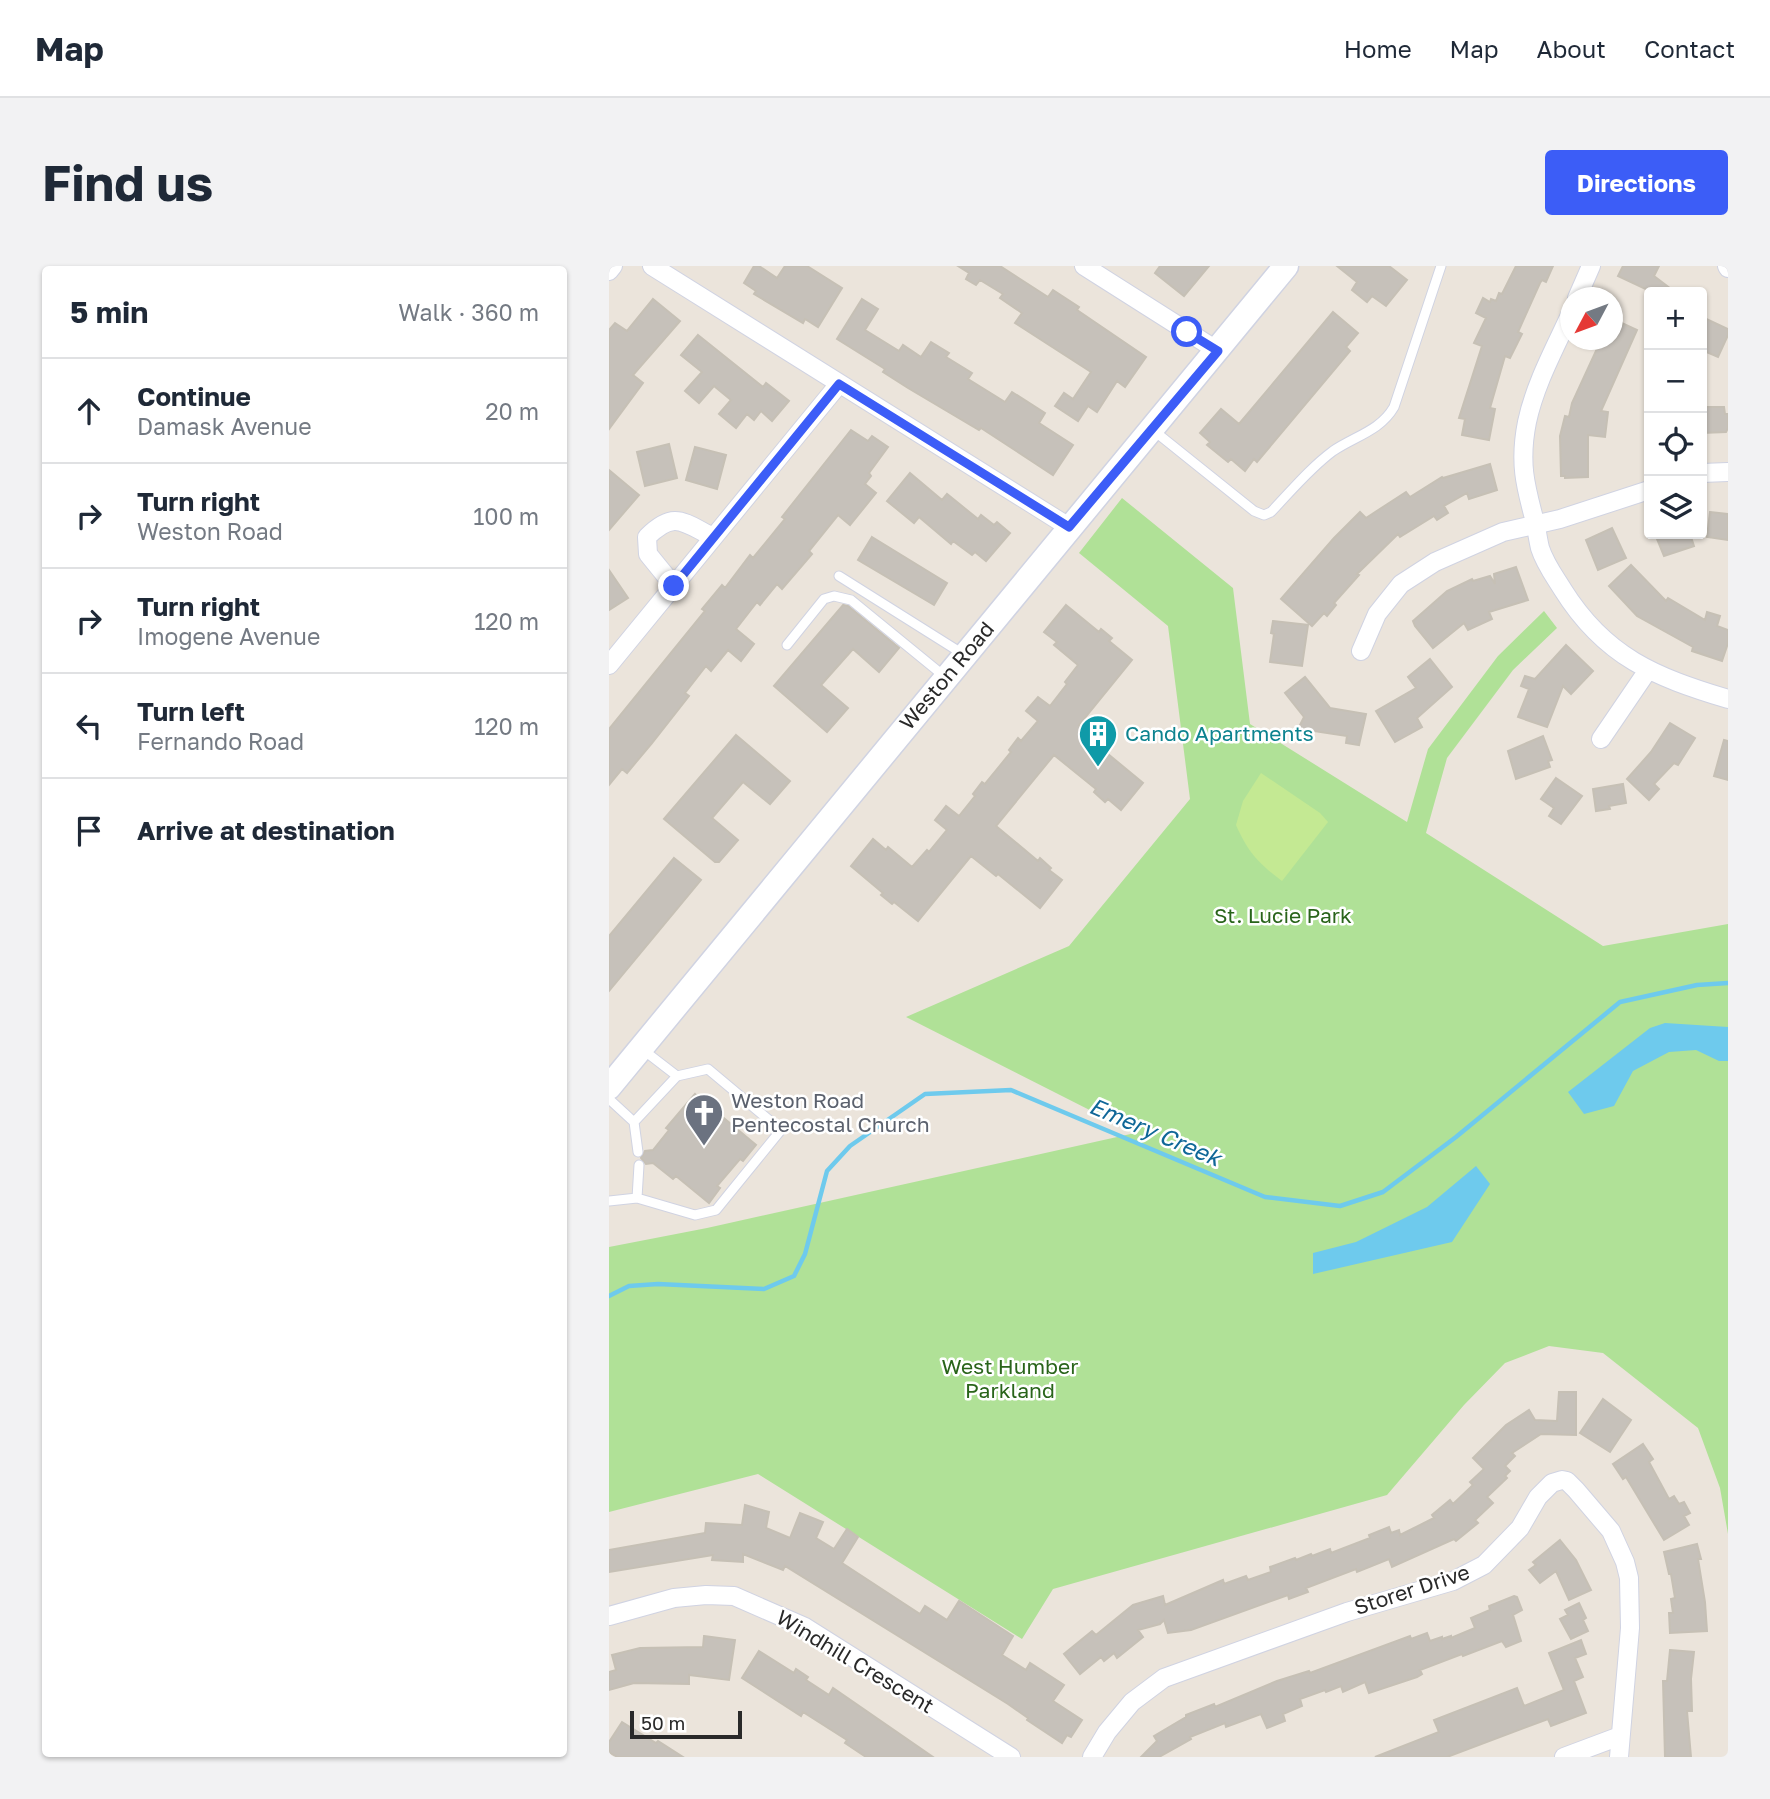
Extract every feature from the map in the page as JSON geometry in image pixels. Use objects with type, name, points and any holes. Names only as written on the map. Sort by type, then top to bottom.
[{"type":"main road","name":"Weston Road","points":[[609,1087],[1286,266]]},
{"type":"street","points":[[609,271],[613,266]]},
{"type":"street","points":[[652,266],[1069,527]]},
{"type":"street","points":[[1084,266],[1218,351]]},
{"type":"street","points":[[1582,287],[1591,266]]},
{"type":"street","points":[[1560,336],[1538,385],[1524,441],[1524,483],[1545,561],[1579,615],[1614,650],[1683,686],[1728,699]]},
{"type":"street","points":[[609,665],[839,384]]},
{"type":"street","points":[[1707,473],[1728,472]]},
{"type":"street","points":[[1361,651],[1377,614],[1401,583],[1435,562],[1503,532],[1536,525],[1644,492]]},
{"type":"street","points":[[674,586],[648,554],[647,537],[659,525],[669,520],[683,522],[713,537]]},
{"type":"street","points":[[1601,739],[1649,670]]},
{"type":"street","name":"Storer Drive","points":[[1092,1757],[1107,1732],[1132,1702],[1164,1678],[1347,1612],[1453,1581],[1484,1565],[1520,1528],[1538,1497],[1552,1483],[1562,1480],[1576,1490],[1611,1531],[1629,1578],[1630,1628],[1619,1757]]},
{"type":"street","name":"Windhill Crescent","points":[[609,1616],[674,1598],[734,1596],[805,1627],[1011,1757]]},
{"type":"street","points":[[1564,1757],[1620,1735]]},
{"type":"lane","points":[[1151,429],[1254,511],[1264,515],[1271,512],[1302,479],[1335,450],[1378,427],[1389,417],[1441,266]]},
{"type":"lane","points":[[839,576],[964,655]]},
{"type":"lane","points":[[787,645],[824,599],[834,596],[851,600],[946,677]]},
{"type":"lane","points":[[641,1048],[677,1076]]},
{"type":"lane","points":[[609,1201],[638,1198],[695,1215],[716,1210],[781,1130],[708,1069],[677,1076],[634,1122]]},
{"type":"lane","points":[[609,1098],[634,1122],[638,1152]]},
{"type":"lane","points":[[638,1198],[639,1165]]},
{"type":"green space","name":"West Humber Parkland","points":[[1122,498],[1233,588],[1250,724],[1407,822],[1428,749],[1498,656],[1544,611],[1557,628],[1513,670],[1447,758],[1426,833],[1603,946],[1728,924],[1728,1534],[1720,1488],[1698,1428],[1603,1353],[1549,1346],[1505,1363],[1464,1405],[1387,1495],[1053,1589],[1022,1639],[758,1474],[609,1512],[609,1247],[707,1228],[1135,1133],[906,1017],[1069,946],[1190,799],[1168,626],[1079,553]]},
{"type":"green space","points":[[1261,773],[1320,813],[1328,822],[1282,881],[1255,856],[1236,825],[1243,801]]},
{"type":"water","points":[[1665,1023],[1728,1027],[1728,1061],[1719,1061],[1696,1050],[1669,1052],[1633,1071],[1614,1106],[1584,1114],[1568,1092],[1650,1028]]},
{"type":"water","points":[[1476,1166],[1490,1184],[1452,1242],[1313,1274],[1313,1253],[1356,1242],[1427,1207]]},
{"type":"building","points":[[754,266],[759,266],[777,278],[785,266],[807,266],[842,288],[818,327],[805,319],[803,323],[754,294],[756,291],[744,283]]},
{"type":"building","points":[[958,266],[1000,266],[1048,297],[1053,290],[1079,307],[1077,310],[1146,357],[1125,387],[1117,381],[1097,412],[1088,406],[1078,421],[1055,406],[1064,393],[1073,399],[1091,372],[1015,323],[1022,313],[1000,298],[1003,294],[980,280],[976,285],[966,279],[969,273]]},
{"type":"building","points":[[1160,266],[1209,266],[1184,296],[1155,273]]},
{"type":"building","points":[[1337,266],[1389,266],[1407,280],[1386,306],[1372,296],[1367,302],[1352,290],[1357,282]]},
{"type":"building","points":[[1516,266],[1553,266],[1546,282],[1542,280],[1540,283],[1518,332],[1522,334],[1510,358],[1505,356],[1490,408],[1495,409],[1489,440],[1462,435],[1465,419],[1459,418],[1482,346],[1474,343],[1486,318],[1476,313],[1483,298],[1490,302],[1491,299],[1496,301],[1499,293],[1502,294]]},
{"type":"building","points":[[1623,266],[1659,266],[1654,276],[1668,287],[1644,288],[1618,276]]},
{"type":"building","points":[[653,299],[680,321],[633,375],[643,383],[609,429],[609,330],[615,323],[627,331]]},
{"type":"building","points":[[862,299],[878,309],[865,330],[899,351],[903,345],[921,357],[931,342],[949,353],[946,357],[972,373],[968,379],[1005,402],[1012,392],[1045,413],[1039,423],[1073,445],[1053,475],[981,428],[979,430],[908,388],[883,372],[885,369],[837,339]]},
{"type":"building","points":[[1333,312],[1358,333],[1346,347],[1350,351],[1257,462],[1254,459],[1245,471],[1231,459],[1228,462],[1207,445],[1210,442],[1200,433],[1221,409],[1239,424]]},
{"type":"building","points":[[1707,319],[1728,329],[1718,357],[1707,352]]},
{"type":"building","points":[[1623,324],[1637,330],[1601,411],[1608,412],[1605,437],[1588,435],[1588,477],[1561,476],[1560,436],[1565,416],[1569,417],[1572,403],[1596,350],[1623,350]]},
{"type":"building","points":[[698,335],[763,387],[766,383],[789,401],[772,421],[761,411],[754,420],[747,414],[736,428],[719,414],[731,400],[714,386],[699,403],[685,391],[702,372],[681,355]]},
{"type":"building","points":[[1707,407],[1724,407],[1725,414],[1728,414],[1726,432],[1707,433]]},
{"type":"building","points":[[851,430],[868,441],[872,436],[888,447],[869,473],[871,476],[865,484],[876,493],[850,525],[838,515],[809,551],[812,554],[782,589],[777,584],[760,605],[757,602],[736,629],[754,644],[741,661],[728,650],[711,671],[706,666],[685,693],[689,696],[652,743],[627,773],[622,769],[609,785],[609,729],[705,611],[702,609],[722,585],[725,588],[750,555],[753,558],[785,519],[782,517]]},
{"type":"building","points":[[669,444],[677,478],[645,486],[637,452]]},
{"type":"building","points":[[695,447],[726,455],[717,489],[686,480]]},
{"type":"building","points":[[1490,464],[1497,490],[1469,499],[1467,493],[1444,506],[1448,513],[1437,520],[1434,516],[1400,537],[1398,534],[1357,574],[1359,575],[1334,603],[1336,605],[1327,616],[1324,613],[1312,626],[1281,599],[1360,512],[1366,518],[1406,492],[1410,497],[1442,477]]},
{"type":"building","points":[[609,470],[639,495],[609,530]]},
{"type":"building","points":[[910,473],[942,500],[947,494],[978,519],[981,515],[994,525],[997,522],[1010,533],[986,561],[975,552],[972,555],[953,541],[951,544],[919,517],[914,523],[887,501]]},
{"type":"building","points":[[1710,512],[1728,514],[1728,540],[1707,537]]},
{"type":"building","points":[[1612,528],[1626,558],[1598,570],[1586,540]]},
{"type":"building","points":[[872,537],[947,583],[934,605],[858,560]]},
{"type":"building","points":[[1657,539],[1692,539],[1694,546],[1664,556]]},
{"type":"building","points":[[1631,565],[1666,601],[1668,598],[1705,620],[1707,612],[1720,616],[1717,626],[1728,630],[1728,643],[1722,661],[1692,651],[1693,647],[1637,616],[1609,586]]},
{"type":"building","points":[[1516,567],[1528,600],[1489,612],[1492,619],[1468,630],[1464,623],[1433,648],[1415,626],[1413,621],[1447,591],[1472,579],[1473,581],[1490,576],[1495,584],[1494,574]]},
{"type":"building","points":[[609,570],[628,598],[609,610]]},
{"type":"building","points":[[843,605],[848,606],[899,648],[879,672],[853,649],[821,685],[848,708],[827,732],[774,686]]},
{"type":"building","name":"Cando Apartments","points":[[1066,605],[1099,632],[1101,629],[1112,638],[1109,641],[1132,660],[1079,725],[1105,746],[1102,749],[1143,783],[1121,810],[1108,799],[1105,802],[1094,792],[1096,789],[1054,755],[996,826],[1038,861],[1040,858],[1051,868],[1049,870],[1062,880],[1040,908],[971,856],[918,921],[881,895],[883,893],[851,866],[873,839],[886,850],[888,847],[912,867],[947,830],[935,820],[946,806],[959,816],[982,782],[985,784],[1011,752],[1009,750],[1018,738],[1021,741],[1038,721],[1026,711],[1038,697],[1050,706],[1078,665],[1054,645],[1057,642],[1044,632]]},
{"type":"building","points":[[1273,621],[1308,625],[1302,666],[1270,662]]},
{"type":"building","points":[[1566,645],[1593,671],[1571,694],[1563,686],[1547,727],[1518,717],[1529,689],[1521,686],[1525,676],[1535,679]]},
{"type":"building","points":[[1430,659],[1452,687],[1417,718],[1422,727],[1395,742],[1376,711],[1416,688],[1408,677]]},
{"type":"building","points":[[1305,677],[1330,708],[1366,714],[1359,745],[1346,743],[1347,736],[1314,731],[1312,734],[1299,727],[1304,717],[1285,693]]},
{"type":"building","points":[[1670,723],[1695,738],[1678,765],[1674,763],[1654,784],[1659,789],[1649,800],[1627,779],[1651,752]]},
{"type":"building","points":[[736,735],[790,781],[770,804],[743,782],[712,818],[738,840],[719,862],[715,862],[664,819]]},
{"type":"building","points":[[1543,736],[1552,760],[1548,761],[1550,767],[1516,779],[1508,751]]},
{"type":"building","points":[[1724,740],[1728,741],[1728,780],[1714,776]]},
{"type":"building","points":[[1556,778],[1582,796],[1561,824],[1549,816],[1554,808],[1541,799]]},
{"type":"building","points":[[1623,784],[1626,803],[1596,811],[1593,789]]},
{"type":"building","points":[[674,858],[701,880],[609,991],[609,936]]},
{"type":"building","name":"Weston Road Pentecostal Church","points":[[695,1094],[756,1145],[717,1186],[720,1188],[709,1203],[676,1176],[673,1179],[653,1163],[646,1164],[641,1158],[645,1151],[653,1150],[669,1130],[666,1128]]},
{"type":"building","points":[[1559,1392],[1576,1392],[1576,1435],[1541,1434],[1512,1453],[1515,1456],[1505,1466],[1510,1471],[1505,1476],[1507,1478],[1487,1497],[1493,1503],[1475,1520],[1478,1523],[1456,1541],[1454,1539],[1392,1567],[1389,1559],[1357,1572],[1356,1569],[1306,1588],[1308,1592],[1289,1599],[1288,1595],[1191,1630],[1168,1633],[1164,1620],[1160,1624],[1138,1630],[1143,1637],[1117,1658],[1114,1653],[1104,1661],[1101,1657],[1080,1674],[1064,1654],[1092,1631],[1096,1635],[1133,1605],[1163,1596],[1165,1605],[1223,1580],[1224,1584],[1246,1576],[1248,1580],[1271,1572],[1270,1567],[1295,1558],[1296,1560],[1311,1554],[1312,1556],[1330,1549],[1331,1553],[1370,1538],[1369,1535],[1389,1527],[1391,1533],[1399,1530],[1400,1535],[1434,1518],[1432,1515],[1450,1500],[1453,1504],[1473,1485],[1470,1482],[1484,1469],[1473,1458],[1506,1425],[1529,1410],[1535,1420],[1557,1421]]},
{"type":"building","points":[[1603,1399],[1631,1420],[1610,1452],[1580,1433]]},
{"type":"building","points":[[1643,1444],[1653,1459],[1649,1462],[1669,1499],[1674,1496],[1679,1504],[1684,1502],[1690,1513],[1684,1516],[1689,1525],[1664,1540],[1626,1477],[1623,1479],[1613,1464]]},
{"type":"building","points":[[745,1505],[769,1512],[766,1528],[790,1538],[800,1513],[823,1522],[816,1538],[834,1549],[847,1529],[858,1537],[842,1563],[920,1614],[925,1606],[947,1620],[959,1601],[1013,1636],[1002,1655],[1026,1670],[1030,1663],[1064,1685],[1053,1701],[1082,1720],[1071,1737],[1067,1735],[1062,1743],[1008,1704],[785,1566],[783,1570],[743,1554],[743,1562],[712,1560],[713,1555],[609,1572],[609,1550],[705,1533],[706,1523],[742,1525]]},
{"type":"building","points":[[1560,1540],[1576,1560],[1591,1590],[1569,1600],[1556,1571],[1540,1583],[1529,1570],[1536,1565],[1533,1562]]},
{"type":"building","points":[[1697,1544],[1701,1559],[1698,1559],[1707,1631],[1670,1633],[1669,1613],[1673,1613],[1671,1599],[1675,1598],[1664,1552]]},
{"type":"building","points":[[1517,1597],[1522,1610],[1513,1615],[1521,1641],[1506,1647],[1502,1641],[1463,1656],[1462,1654],[1420,1670],[1422,1674],[1417,1677],[1369,1693],[1365,1682],[1343,1692],[1341,1686],[1326,1692],[1325,1690],[1300,1699],[1302,1706],[1283,1714],[1285,1721],[1267,1728],[1261,1714],[1226,1727],[1225,1723],[1190,1737],[1191,1739],[1159,1757],[1141,1757],[1157,1741],[1154,1736],[1186,1715],[1214,1704],[1215,1707],[1277,1681],[1309,1671],[1310,1673],[1410,1636],[1411,1639],[1427,1633],[1430,1641],[1442,1637],[1451,1638],[1475,1628],[1471,1618],[1490,1610],[1489,1606]]},
{"type":"building","points":[[1579,1603],[1588,1631],[1571,1639],[1560,1619],[1568,1615],[1565,1610]]},
{"type":"building","points":[[704,1636],[735,1640],[729,1680],[689,1675],[689,1684],[634,1683],[609,1690],[609,1672],[616,1670],[612,1655],[640,1648],[703,1647]]},
{"type":"building","points":[[1581,1640],[1586,1654],[1575,1658],[1583,1677],[1574,1681],[1586,1713],[1551,1726],[1548,1719],[1447,1757],[1375,1757],[1439,1732],[1434,1720],[1517,1688],[1524,1706],[1564,1690],[1549,1653]]},
{"type":"building","points":[[1670,1650],[1694,1652],[1692,1711],[1687,1711],[1691,1757],[1665,1757],[1663,1681],[1667,1681]]},
{"type":"building","points":[[759,1651],[794,1673],[796,1669],[808,1677],[806,1680],[829,1695],[833,1688],[933,1757],[866,1757],[845,1743],[847,1740],[803,1712],[801,1716],[742,1678]]},
{"type":"building","points":[[622,1722],[683,1757],[617,1757],[609,1752],[609,1742]]},
{"type":"waterway","name":"Emery Creek","points":[[609,1296],[629,1286],[658,1284],[764,1289],[794,1276],[805,1254],[827,1171],[850,1146],[925,1094],[1011,1090],[1265,1197],[1340,1206],[1383,1192],[1456,1137],[1620,1002],[1697,985],[1728,983]]},
{"type":"place","name":"Cando Apartments","points":[[1098,768]]},
{"type":"place","name":"Weston Road Pentecostal Church","points":[[704,1147]]},
{"type":"route","points":[[674,586],[839,384],[1069,527],[1218,351],[1187,332]]},
{"type":"park label","name":"St. Lucie Park","points":[[1283,916]]}]
